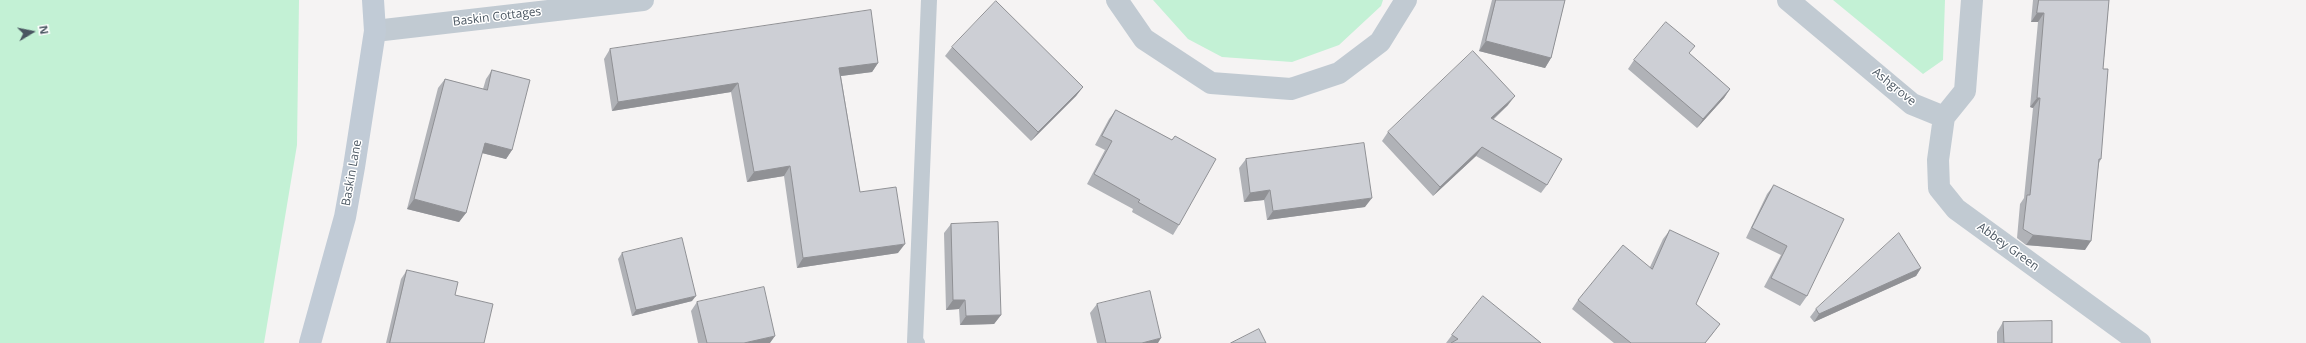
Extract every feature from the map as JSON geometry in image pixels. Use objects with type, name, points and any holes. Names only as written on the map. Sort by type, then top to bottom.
[{"type":"street","name":"Baskin Lane","points":[[310,343],[345,217],[376,31],[373,0]]},
{"type":"street","name":"Baskin Cottages","points":[[376,31],[643,0]]},
{"type":"street","points":[[1117,0],[1144,39],[1212,82],[1291,89],[1339,72],[1380,42],[1406,0]]},
{"type":"street","name":"Ashgrove","points":[[1788,0],[1912,104],[1944,117]]},
{"type":"street","points":[[1944,117],[1965,91],[1972,0]]},
{"type":"street","name":"Abbey Green","points":[[1944,117],[1938,160],[1939,188],[1956,209],[2140,343]]},
{"type":"lane","points":[[917,343],[915,342],[929,0]]},
{"type":"green space","points":[[0,0],[299,0],[297,145],[264,343],[0,343]]},
{"type":"green space","points":[[1153,0],[1383,0],[1381,6],[1339,45],[1292,62],[1222,57],[1188,39]]},
{"type":"green space","points":[[1833,0],[1945,0],[1943,60],[1923,74]]},
{"type":"building","points":[[1496,0],[1565,0],[1551,58],[1486,41]]},
{"type":"building","points":[[2039,0],[2109,0],[2103,69],[2108,69],[2101,159],[2099,159],[2091,241],[2033,235],[2023,229],[2027,195],[2030,195],[2040,98],[2037,98],[2044,13],[2037,13]]},
{"type":"building","points":[[996,1],[1083,87],[1038,132],[952,47]]},
{"type":"building","points":[[871,10],[878,63],[839,68],[860,192],[896,187],[905,244],[803,258],[790,166],[754,172],[738,83],[618,102],[610,49]]},
{"type":"building","points":[[1666,22],[1695,46],[1689,53],[1730,89],[1703,119],[1634,60]]},
{"type":"building","points":[[1473,51],[1515,96],[1491,118],[1562,159],[1547,185],[1482,147],[1440,187],[1388,132]]},
{"type":"building","points":[[492,70],[530,80],[512,150],[485,143],[466,213],[414,199],[445,79],[487,90]]},
{"type":"building","points":[[1116,110],[1172,140],[1175,136],[1216,159],[1179,225],[1138,202],[1140,200],[1094,174],[1112,141],[1102,136]]},
{"type":"building","points":[[1364,143],[1372,198],[1273,211],[1270,190],[1250,193],[1246,159]]},
{"type":"building","points":[[1774,185],[1844,219],[1807,296],[1771,278],[1787,246],[1752,228]]},
{"type":"building","points":[[998,222],[1001,315],[966,316],[965,300],[953,300],[951,224]]},
{"type":"building","points":[[1670,230],[1719,253],[1696,304],[1720,324],[1705,343],[1631,343],[1578,300],[1623,245],[1652,269]]},
{"type":"building","points":[[1899,233],[1921,268],[1819,314],[1816,309]]},
{"type":"building","points":[[682,238],[696,296],[636,310],[622,253]]},
{"type":"building","points":[[407,270],[458,282],[455,295],[493,304],[484,343],[390,343]]},
{"type":"building","points":[[764,287],[775,336],[744,343],[707,343],[697,302]]},
{"type":"building","points":[[1150,291],[1161,338],[1142,343],[1106,343],[1097,304]]},
{"type":"building","points":[[1483,296],[1541,343],[1451,343],[1458,339],[1452,335]]},
{"type":"building","points":[[2052,321],[2052,343],[2004,343],[2003,322]]},
{"type":"building","points":[[1259,329],[1266,343],[1231,343]]}]
